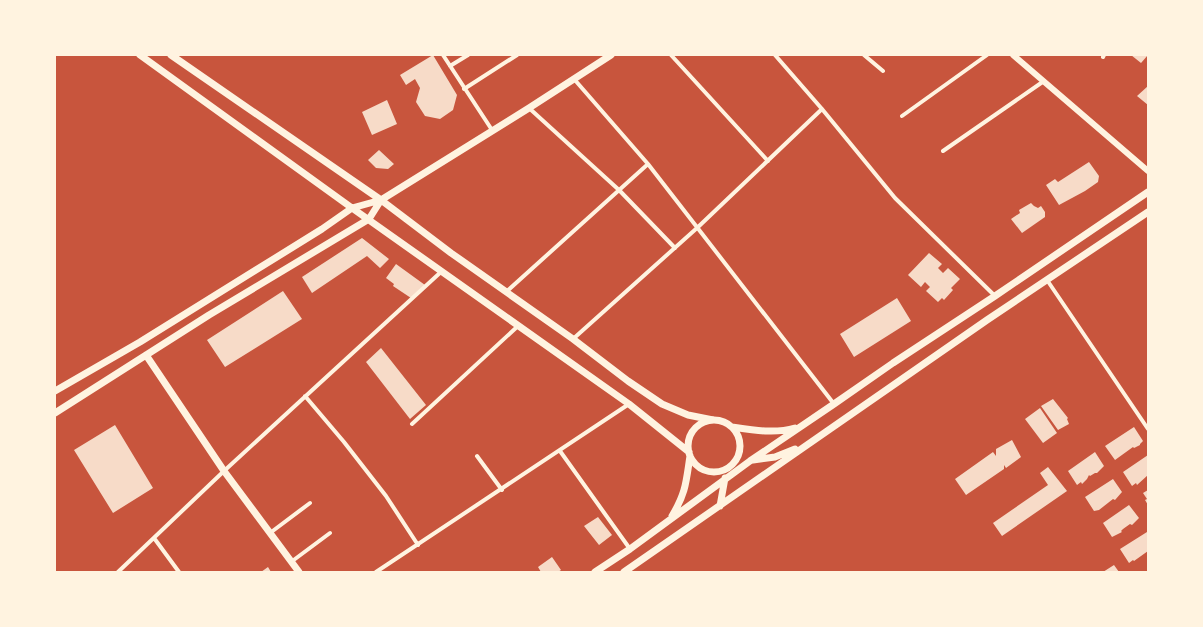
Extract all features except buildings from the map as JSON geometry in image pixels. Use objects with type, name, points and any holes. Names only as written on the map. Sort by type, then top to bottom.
[{"type":"main road","points":[[140,55],[352,208],[629,404],[689,454],[694,463],[701,468],[717,472],[725,469],[733,463],[738,456],[740,448],[736,433],[732,427]]},
{"type":"main road","points":[[171,55],[381,200],[451,253],[662,404],[688,415],[720,421],[732,427],[759,431],[786,430],[803,425]]},
{"type":"main road","points":[[55,391],[140,342],[322,229],[352,208],[381,200],[611,55]]},
{"type":"main road","points":[[596,572],[630,549],[750,461],[1148,192]]},
{"type":"main road","points":[[55,413],[209,315],[369,219],[381,200]]},
{"type":"main road","points":[[624,572],[805,445],[1148,212]]},
{"type":"main road","points":[[146,355],[224,470],[299,572]]},
{"type":"main road","points":[[669,520],[681,502],[685,490],[689,454],[688,443],[691,434],[704,422],[713,420]]},
{"type":"main road","points":[[733,463],[775,457],[805,445]]},
{"type":"main road","points":[[720,506],[725,469]]},
{"type":"street","points":[[443,55],[492,130]]},
{"type":"street","points":[[450,66],[468,55]]},
{"type":"street","points":[[464,89],[517,55]]},
{"type":"street","points":[[671,55],[768,161]]},
{"type":"street","points":[[775,55],[822,109],[895,198],[995,296]]},
{"type":"street","points":[[864,55],[883,71]]},
{"type":"street","points":[[902,116],[987,55]]},
{"type":"street","points":[[1013,55],[1148,171]]},
{"type":"street","points":[[574,79],[648,164],[834,404]]},
{"type":"street","points":[[943,151],[1044,81]]},
{"type":"street","points":[[529,108],[619,190],[675,248]]},
{"type":"street","points":[[573,339],[697,228],[822,109]]},
{"type":"street","points":[[506,292],[648,164]]},
{"type":"street","points":[[118,572],[224,470],[442,271]]},
{"type":"street","points":[[1047,280],[1148,429]]},
{"type":"street","points":[[412,424],[519,325]]},
{"type":"street","points":[[305,396],[344,442],[386,496],[418,544]]},
{"type":"street","points":[[376,572],[502,490],[629,404]]},
{"type":"street","points":[[560,450],[630,549]]},
{"type":"street","points":[[477,456],[502,490]]},
{"type":"street","points":[[270,533],[310,503]]},
{"type":"street","points":[[291,562],[330,533]]},
{"type":"street","points":[[154,538],[179,572]]}]
